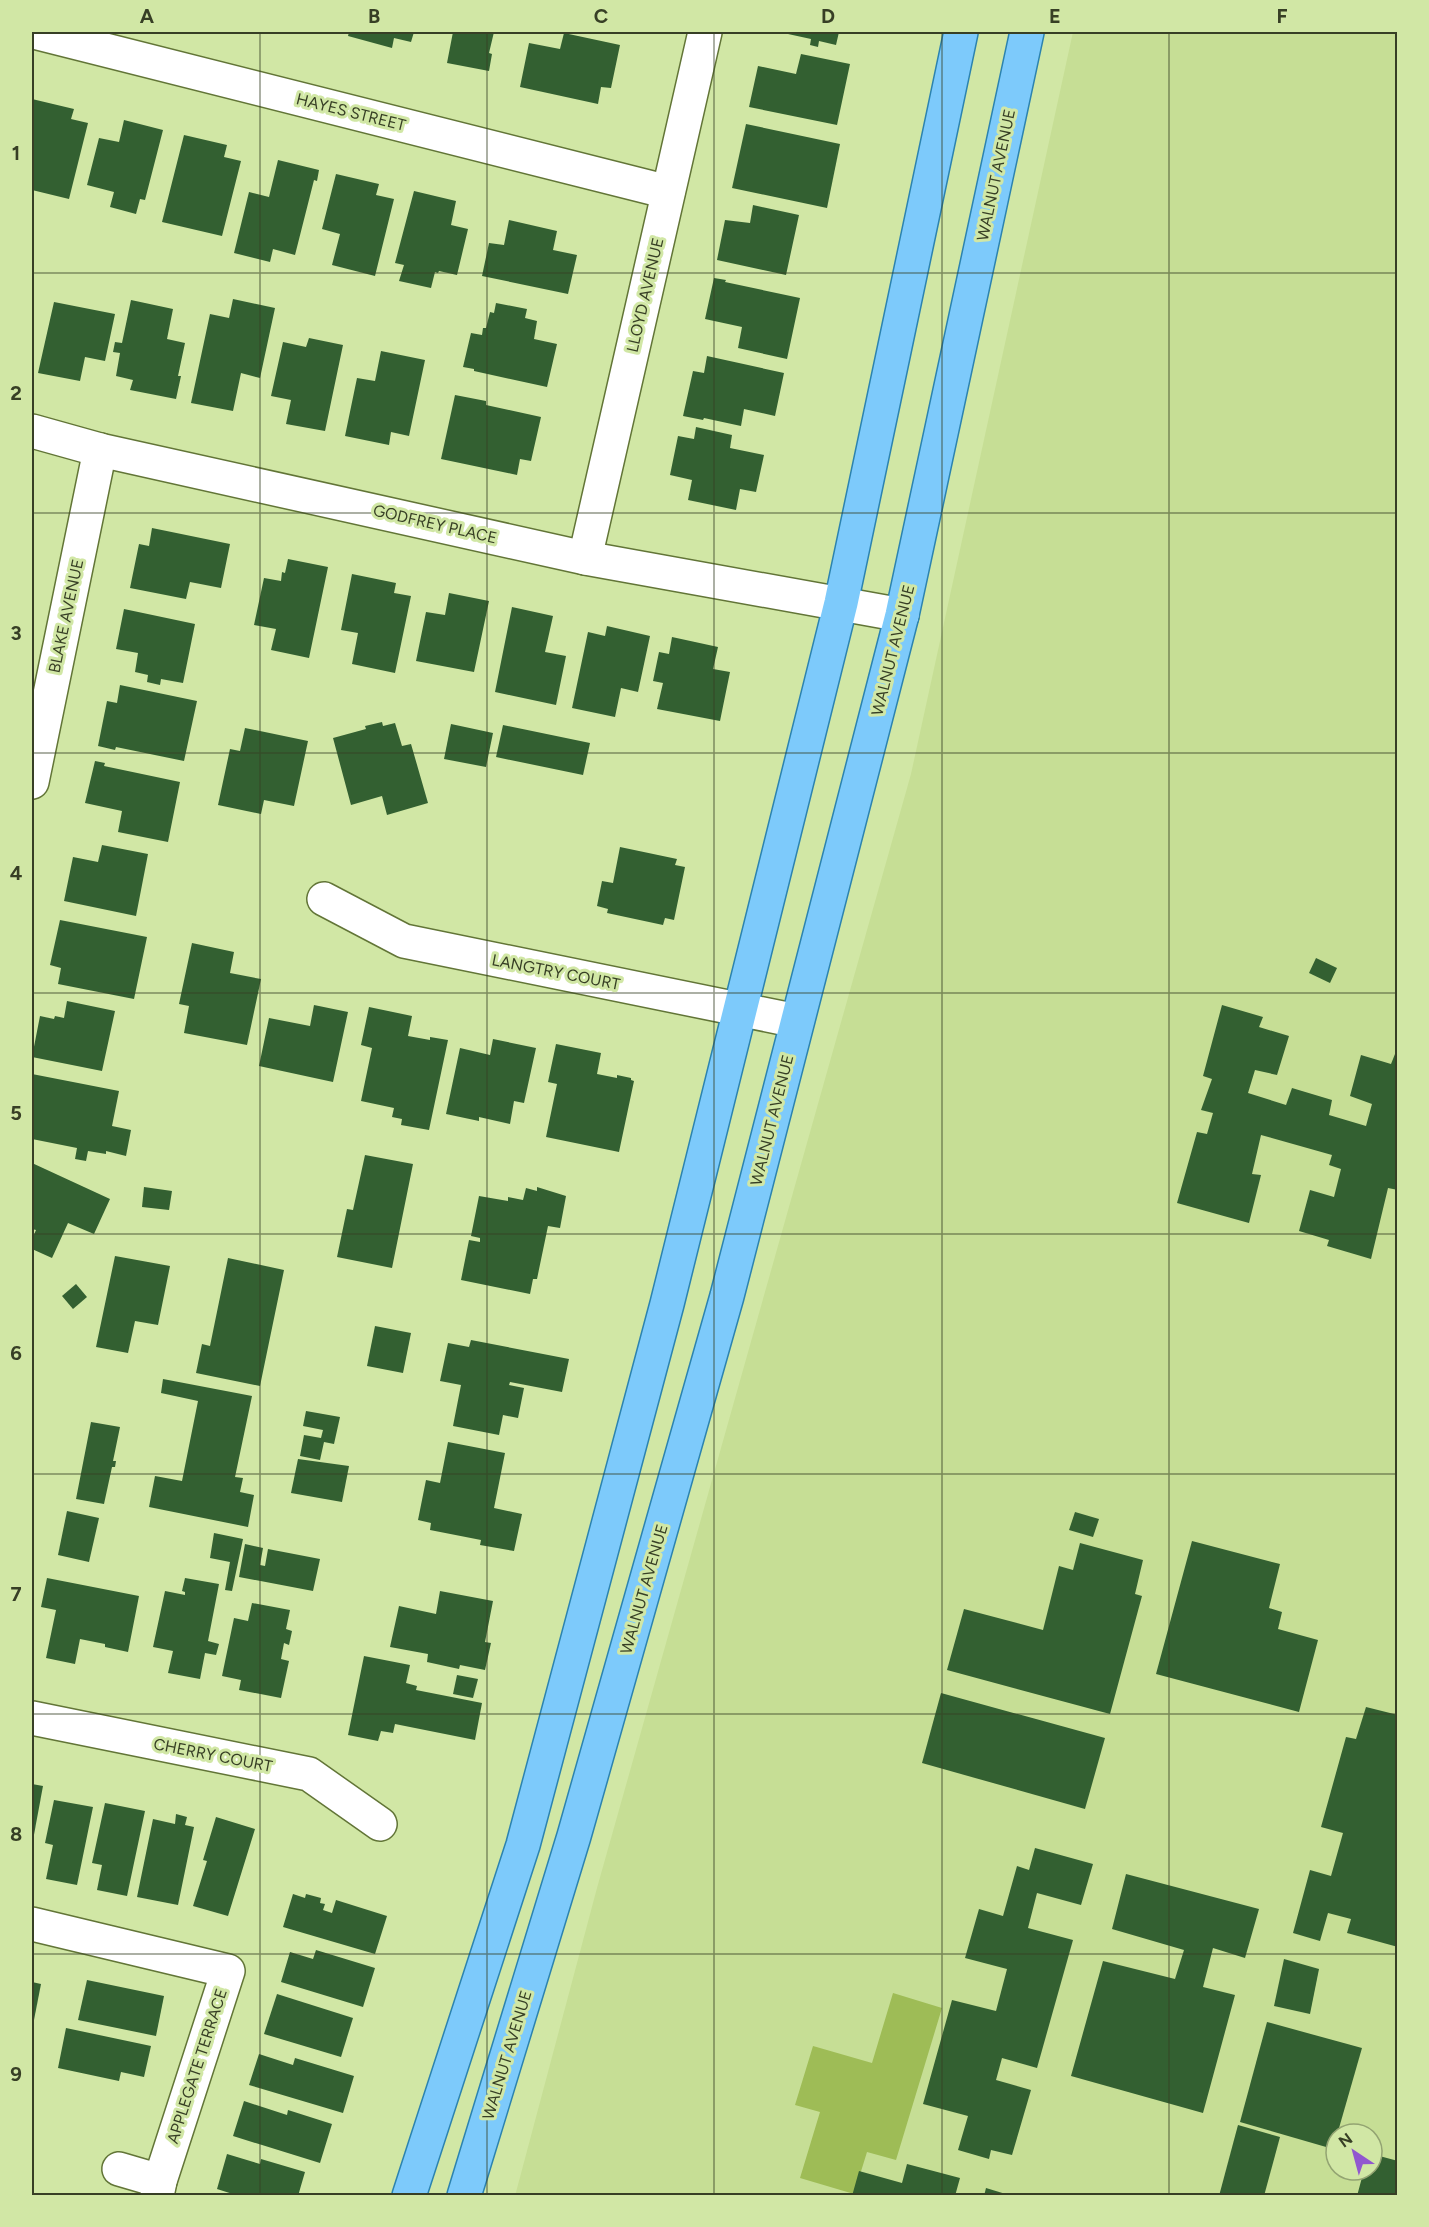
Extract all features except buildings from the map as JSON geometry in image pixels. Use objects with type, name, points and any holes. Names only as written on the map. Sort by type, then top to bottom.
[{"type":"main road","points":[[410,2196],[523,1845],[665,1310],[841,603],[961,32]]},
{"type":"main road","name":"WALNUT AVENUE","points":[[464,2196],[580,1813],[727,1296],[902,615],[1027,32]]},
{"type":"street","name":"HAYES STREET","points":[[34,32],[668,192]]},
{"type":"street","name":"LLOYD AVENUE","points":[[585,558],[705,32]]},
{"type":"street","name":"GODFREY PLACE","points":[[32,431],[100,450],[585,558],[902,615]]},
{"type":"street","name":"BLAKE AVENUE","points":[[32,782],[100,450]]},
{"type":"street","name":"LANGTRY COURT","points":[[324,899],[404,941],[797,1021]]},
{"type":"street","name":"CHERRY COURT","points":[[32,1718],[309,1774],[380,1824]]},
{"type":"street","name":"APPLEGATE TERRACE","points":[[32,1924],[228,1971],[159,2188],[119,2169]]},
{"type":"shaded area","points":[[1073,32],[1397,32],[1397,2195],[515,2196],[597,1888],[911,774]]},
{"type":"shaded area","points":[[893,1993],[942,2008],[896,2160],[867,2152],[854,2194],[800,2178],[820,2112],[795,2105],[813,2046],[872,2063]]}]
